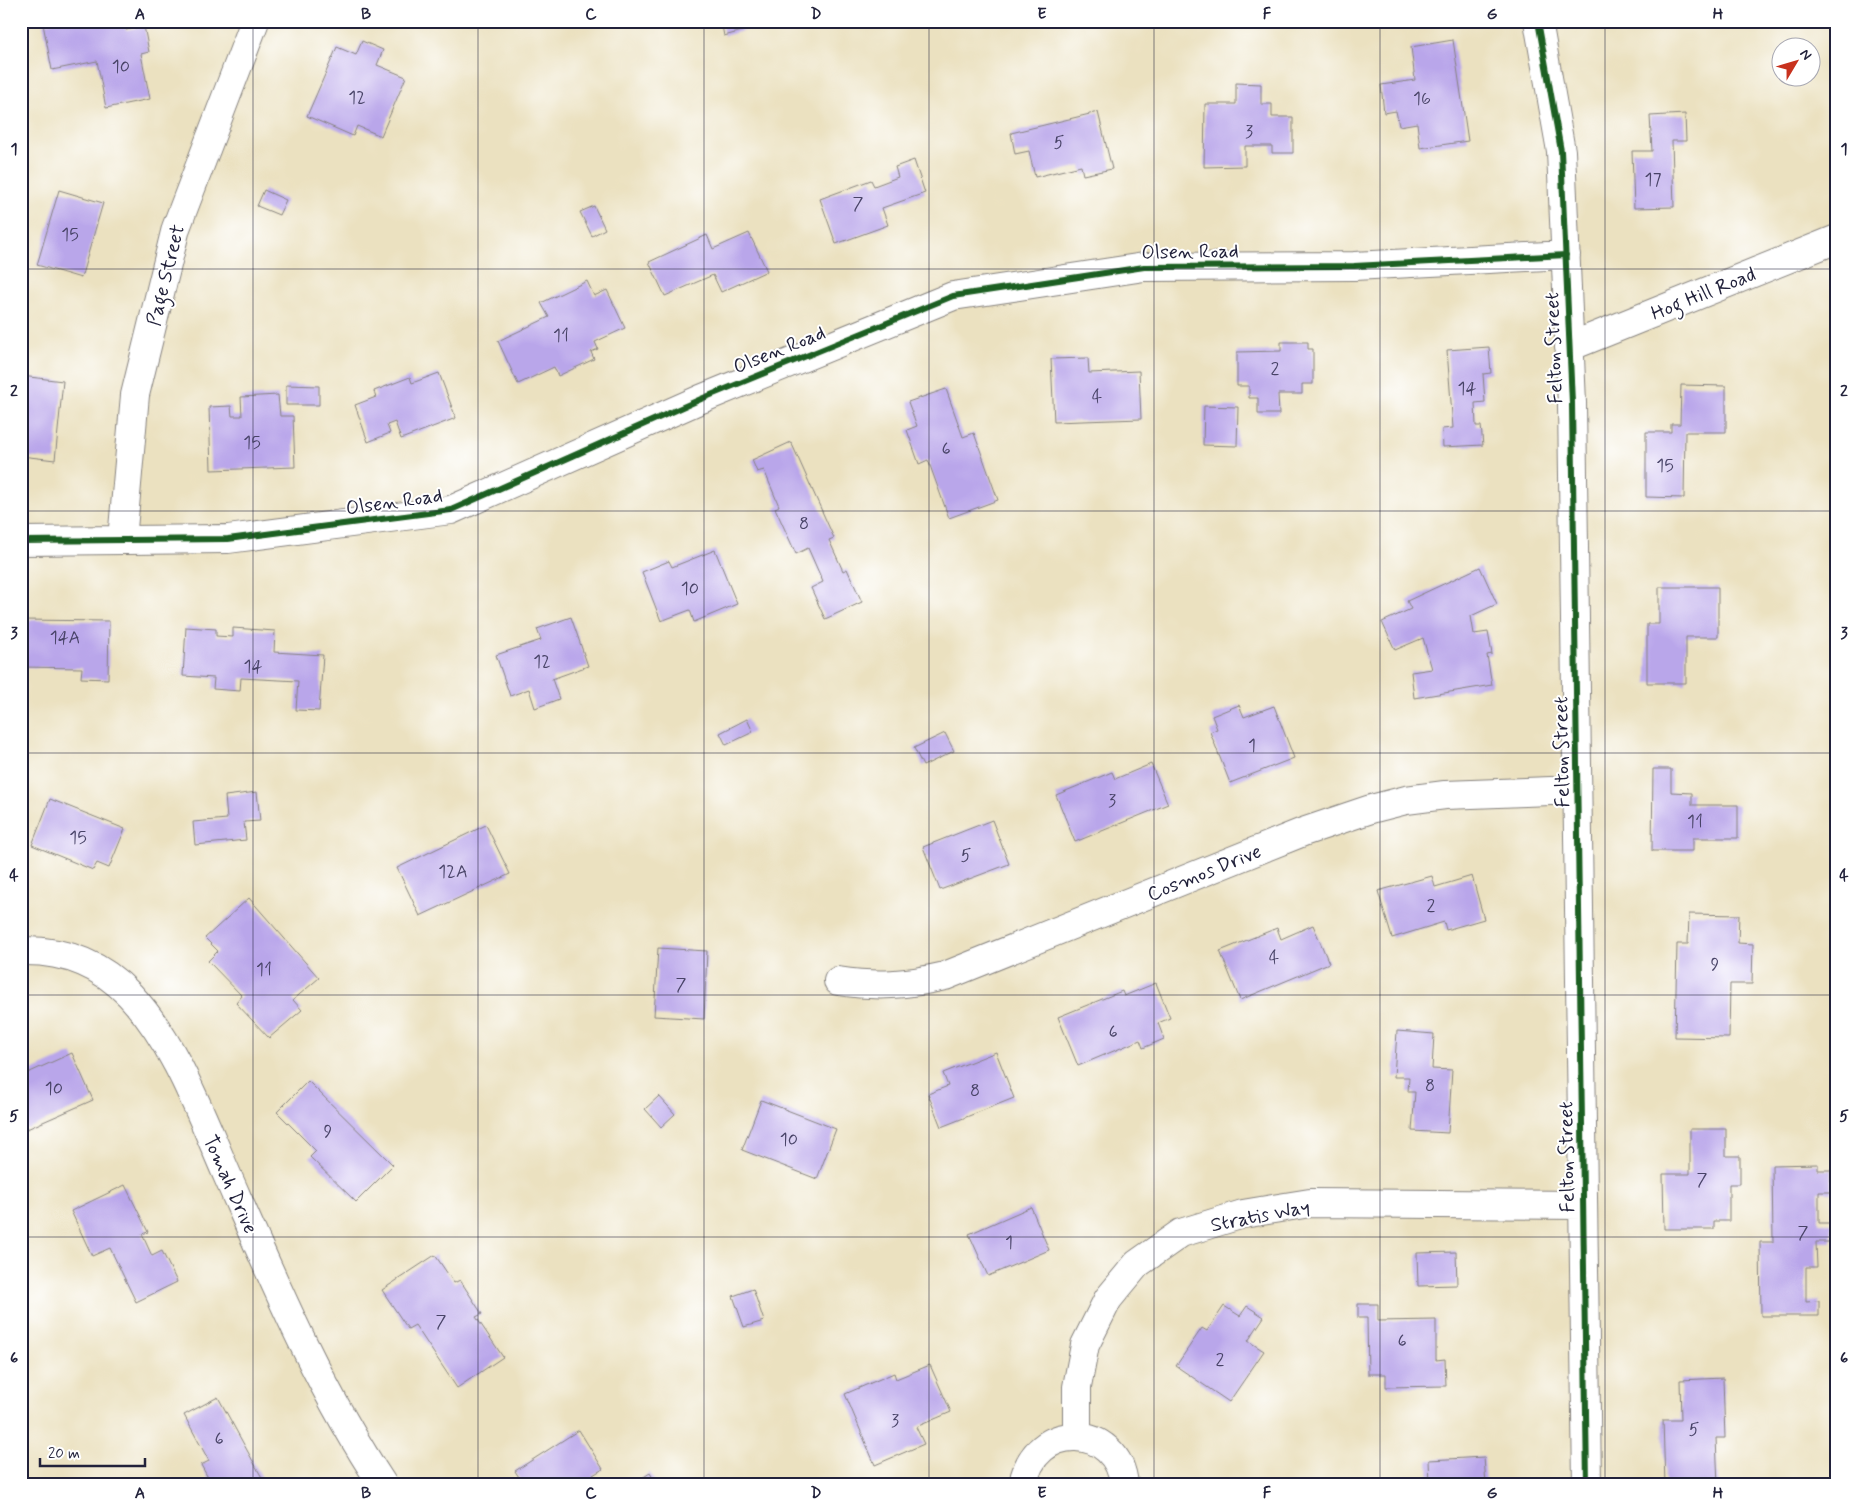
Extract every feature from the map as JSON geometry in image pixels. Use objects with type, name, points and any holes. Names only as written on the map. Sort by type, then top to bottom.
[{"type":"street","name":"Page Street","points":[[122,540],[135,395],[176,228],[255,21]]},
{"type":"street","name":"Felton Street","points":[[1538,21],[1561,151],[1572,404],[1587,1485]]},
{"type":"street","name":"Hog Hill Road","points":[[1569,346],[1837,239]]},
{"type":"street","name":"Olsen Road","points":[[21,541],[228,539],[451,510],[701,399],[952,296],[1144,267],[1354,266],[1566,255]]},
{"type":"street","name":"Cosmos Drive","points":[[838,981],[863,985],[891,985],[945,976],[1303,832],[1371,809],[1406,800],[1446,795],[1577,790]]},
{"type":"street","name":"Tomah Drive","points":[[21,951],[43,950],[72,956],[104,972],[129,994],[154,1023],[179,1069],[321,1380],[359,1448],[383,1485]]},
{"type":"street","name":"Stratis Way","points":[[1077,1436],[1077,1387],[1085,1344],[1108,1299],[1137,1264],[1181,1233],[1243,1214],[1310,1203],[1583,1205]]},
{"type":"street","points":[[1023,1485],[1025,1471],[1034,1456],[1046,1445],[1060,1438],[1077,1436],[1092,1440],[1107,1449],[1117,1461],[1124,1476],[1124,1485]]},
{"type":"building","points":[[56,21],[124,21],[126,30],[144,26],[149,52],[141,54],[150,99],[106,108],[97,61],[52,70],[43,24]]},
{"type":"building","points":[[721,21],[744,21],[746,30],[724,36]]},
{"type":"building","points":[[1453,40],[1468,141],[1420,148],[1417,123],[1399,126],[1396,111],[1384,113],[1381,85],[1415,80],[1411,47]]},
{"type":"building","points":[[362,41],[383,50],[377,65],[406,77],[381,136],[357,126],[353,136],[307,116],[337,47],[356,55]]},
{"type":"building","points":[[1236,83],[1261,84],[1261,104],[1272,104],[1272,117],[1293,117],[1293,153],[1272,153],[1272,146],[1245,146],[1245,166],[1204,167],[1205,104],[1236,104]]},
{"type":"building","points":[[1098,112],[1112,169],[1083,175],[1081,166],[1035,177],[1029,151],[1015,154],[1011,133]]},
{"type":"building","points":[[1685,114],[1686,141],[1672,141],[1674,207],[1634,208],[1632,151],[1652,151],[1650,116]]},
{"type":"building","points":[[914,160],[925,193],[882,208],[888,225],[836,244],[820,199],[871,180],[874,186],[898,177],[895,167]]},
{"type":"building","points":[[59,190],[103,203],[81,278],[37,265]]},
{"type":"building","points":[[264,190],[286,200],[279,215],[257,206]]},
{"type":"building","points":[[594,206],[605,229],[592,236],[580,212]]},
{"type":"building","points":[[749,233],[767,271],[721,292],[713,275],[665,296],[649,262],[707,235],[713,249]]},
{"type":"building","points":[[587,281],[594,296],[607,290],[625,328],[595,342],[598,349],[591,352],[594,359],[558,376],[554,367],[518,384],[498,341],[549,317],[541,303]]},
{"type":"building","points":[[1281,342],[1308,342],[1308,349],[1313,349],[1313,384],[1302,384],[1302,394],[1278,394],[1279,414],[1258,414],[1258,398],[1249,398],[1249,386],[1237,386],[1237,352],[1281,351]]},
{"type":"building","points":[[1489,347],[1491,373],[1483,374],[1485,402],[1475,403],[1476,426],[1481,426],[1483,445],[1443,447],[1442,429],[1453,428],[1447,350]]},
{"type":"building","points":[[1088,358],[1089,373],[1139,371],[1141,419],[1054,422],[1051,359]]},
{"type":"building","points":[[439,373],[456,418],[401,439],[395,422],[387,425],[390,433],[368,442],[355,405],[376,397],[374,391],[410,377],[412,383]]},
{"type":"building","points":[[21,376],[63,381],[55,460],[21,456]]},
{"type":"building","points":[[286,385],[319,386],[319,405],[286,405]]},
{"type":"building","points":[[1681,385],[1726,386],[1726,432],[1685,432],[1684,498],[1646,497],[1646,432],[1671,432],[1671,424],[1680,424]]},
{"type":"building","points":[[946,389],[963,437],[974,433],[998,500],[949,518],[928,460],[919,464],[907,430],[917,426],[908,402]]},
{"type":"building","points":[[278,395],[280,416],[293,416],[295,467],[211,470],[209,407],[231,406],[232,416],[242,416],[241,397]]},
{"type":"building","points":[[1204,406],[1238,407],[1237,446],[1203,445]]},
{"type":"building","points":[[791,442],[834,538],[829,540],[843,571],[847,569],[862,602],[825,619],[811,588],[823,582],[808,548],[796,554],[775,508],[779,506],[764,470],[757,472],[752,460]]},
{"type":"building","points":[[715,550],[737,604],[694,622],[690,610],[661,621],[642,572],[669,561],[672,567]]},
{"type":"building","points":[[1480,567],[1497,604],[1471,616],[1474,634],[1488,632],[1492,654],[1487,655],[1492,685],[1414,698],[1411,672],[1432,669],[1423,638],[1395,650],[1382,622],[1411,609],[1407,601]]},
{"type":"building","points":[[1659,587],[1718,587],[1718,637],[1686,637],[1686,683],[1647,683],[1647,624],[1659,624]]},
{"type":"building","points":[[571,617],[588,666],[552,679],[559,699],[535,708],[529,689],[510,696],[496,655],[541,640],[537,629]]},
{"type":"building","points":[[22,620],[109,621],[108,679],[81,678],[82,668],[21,667]]},
{"type":"building","points":[[186,627],[216,629],[216,636],[233,637],[233,628],[275,631],[274,652],[323,655],[319,711],[296,710],[298,681],[241,678],[240,691],[213,689],[214,678],[183,676]]},
{"type":"building","points":[[1239,705],[1244,717],[1274,706],[1294,758],[1230,783],[1210,732],[1217,729],[1212,716]]},
{"type":"building","points":[[747,719],[753,732],[726,745],[720,733]]},
{"type":"building","points":[[945,733],[954,751],[923,766],[914,748]]},
{"type":"building","points":[[1151,764],[1168,804],[1075,842],[1056,795],[1112,772],[1115,779]]},
{"type":"building","points":[[1653,769],[1671,769],[1671,792],[1692,793],[1692,805],[1738,805],[1738,838],[1693,838],[1693,851],[1652,851]]},
{"type":"building","points":[[257,792],[260,821],[244,822],[246,840],[195,845],[193,822],[227,819],[225,796]]},
{"type":"building","points":[[50,799],[125,829],[109,868],[97,863],[93,870],[32,845]]},
{"type":"building","points":[[992,820],[1009,864],[940,890],[923,847]]},
{"type":"building","points":[[486,825],[510,874],[420,916],[397,868]]},
{"type":"building","points":[[1432,876],[1435,887],[1472,876],[1484,919],[1446,930],[1444,922],[1392,938],[1378,891]]},
{"type":"building","points":[[249,898],[319,978],[293,1000],[302,1010],[269,1038],[236,1003],[242,996],[208,961],[218,951],[205,938]]},
{"type":"building","points":[[1689,914],[1739,915],[1738,943],[1753,944],[1752,984],[1730,984],[1729,1038],[1675,1037],[1677,944],[1688,944]]},
{"type":"building","points":[[1313,925],[1329,963],[1240,1000],[1220,951],[1277,928],[1281,939]]},
{"type":"building","points":[[658,948],[707,951],[704,1019],[654,1016]]},
{"type":"building","points":[[1156,983],[1170,1018],[1158,1023],[1164,1039],[1143,1048],[1140,1040],[1078,1066],[1058,1017],[1122,991],[1124,996]]},
{"type":"building","points":[[1397,1031],[1434,1034],[1432,1069],[1452,1070],[1448,1133],[1412,1131],[1415,1092],[1408,1092],[1409,1077],[1394,1077]]},
{"type":"building","points":[[996,1052],[1014,1098],[941,1127],[928,1094],[948,1086],[943,1073]]},
{"type":"building","points":[[72,1053],[93,1100],[27,1129],[21,1115],[21,1076]]},
{"type":"building","points":[[308,1081],[393,1165],[356,1202],[310,1157],[316,1151],[277,1112]]},
{"type":"building","points":[[659,1096],[675,1114],[661,1127],[645,1109]]},
{"type":"building","points":[[761,1100],[836,1129],[817,1179],[742,1150]]},
{"type":"building","points":[[1690,1129],[1726,1129],[1726,1156],[1740,1156],[1740,1184],[1729,1184],[1729,1221],[1714,1221],[1714,1229],[1664,1229],[1663,1174],[1690,1174]]},
{"type":"building","points":[[1818,1164],[1818,1170],[1831,1170],[1831,1192],[1819,1192],[1819,1223],[1832,1223],[1832,1242],[1816,1242],[1817,1267],[1806,1267],[1806,1302],[1819,1301],[1819,1316],[1761,1316],[1760,1242],[1773,1242],[1772,1165]]},
{"type":"building","points":[[125,1185],[148,1232],[142,1234],[152,1256],[162,1251],[177,1282],[136,1302],[110,1248],[92,1256],[71,1211]]},
{"type":"building","points":[[1031,1207],[1049,1250],[988,1276],[969,1234]]},
{"type":"building","points":[[1456,1252],[1457,1285],[1418,1286],[1417,1253]]},
{"type":"building","points":[[435,1255],[454,1283],[460,1280],[482,1314],[476,1317],[503,1357],[457,1388],[415,1325],[408,1329],[382,1290]]},
{"type":"building","points":[[753,1289],[764,1321],[744,1327],[733,1296]]},
{"type":"building","points":[[1358,1304],[1378,1304],[1378,1321],[1436,1320],[1436,1360],[1445,1359],[1446,1386],[1386,1387],[1386,1374],[1368,1374],[1367,1318],[1358,1318]]},
{"type":"building","points":[[1224,1306],[1240,1316],[1247,1306],[1264,1317],[1248,1341],[1264,1351],[1229,1402],[1176,1366],[1202,1328],[1207,1331]]},
{"type":"building","points":[[930,1365],[951,1412],[916,1427],[924,1444],[875,1465],[845,1394],[894,1373],[896,1379]]},
{"type":"building","points":[[1723,1378],[1725,1438],[1716,1438],[1718,1485],[1665,1485],[1663,1420],[1681,1420],[1680,1380]]},
{"type":"building","points":[[218,1397],[266,1485],[212,1485],[201,1465],[209,1461],[184,1415]]},
{"type":"building","points":[[579,1430],[603,1469],[593,1475],[600,1485],[524,1485],[515,1471]]},
{"type":"building","points":[[1484,1457],[1486,1485],[1430,1485],[1429,1460]]},
{"type":"building","points":[[650,1473],[657,1485],[631,1485]]},
{"type":"cycle path","points":[[1538,21],[1561,151],[1572,403],[1587,1485]]},
{"type":"cycle path","points":[[21,541],[228,539],[451,510],[701,399],[953,296],[1144,267],[1354,266],[1566,255]]}]
